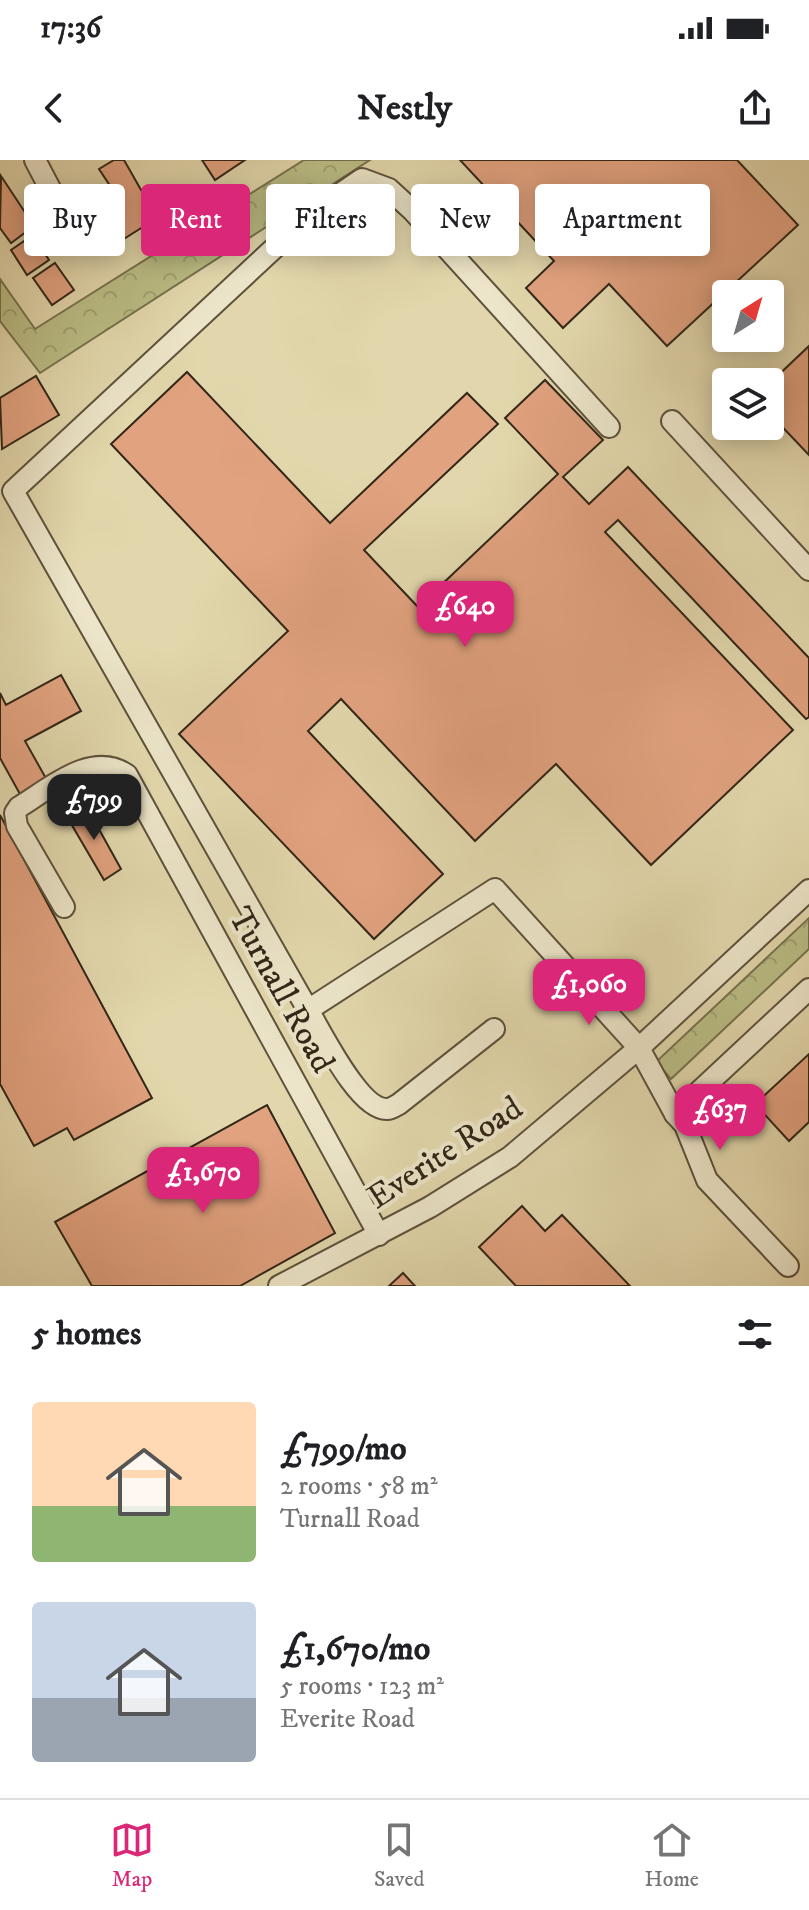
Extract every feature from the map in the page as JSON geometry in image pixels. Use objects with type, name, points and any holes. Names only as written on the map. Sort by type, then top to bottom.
[{"type":"street","points":[[35,160],[48,184]]},
{"type":"street","points":[[494,1029],[399,1104],[387,1109],[372,1105],[359,1094],[308,1010],[13,491],[312,213],[362,179],[389,189],[413,211],[609,427]]},
{"type":"street","points":[[672,421],[809,570]]},
{"type":"street","name":"Turnall Road","points":[[64,907],[17,826],[15,813],[19,807],[88,767],[104,765],[127,775],[379,1235]]},
{"type":"street","points":[[308,1010],[495,889],[639,1048],[675,1114],[685,1125],[707,1180],[788,1266]]},
{"type":"street","name":"Everite Road","points":[[279,1286],[379,1235],[510,1157],[639,1048],[809,890]]},
{"type":"street","points":[[675,1114],[809,989]]},
{"type":"green space","points":[[304,160],[370,160],[333,184],[266,184],[266,227],[250,237],[250,194]]},
{"type":"green space","points":[[151,256],[221,256],[40,373],[0,321],[0,279],[35,329]]},
{"type":"green space","points":[[809,918],[809,949],[671,1079],[656,1062]]},
{"type":"building","points":[[114,160],[124,160],[141,190],[141,228],[125,238],[125,184],[109,184],[99,169]]},
{"type":"building","points":[[202,160],[245,160],[215,180]]},
{"type":"building","points":[[460,160],[737,160],[798,225],[738,280],[712,280],[712,304],[667,346],[609,284],[563,328],[526,288],[554,261],[549,256],[710,256],[710,184],[535,184],[535,241],[519,223],[519,184],[482,184]]},
{"type":"building","points":[[1,176],[24,211],[24,233],[11,243],[0,228]]},
{"type":"building","points":[[24,241],[24,256],[46,256],[49,260],[27,275],[11,250]]},
{"type":"building","points":[[55,263],[74,290],[52,305],[33,278]]},
{"type":"building","points":[[809,346],[809,455],[784,429],[784,370]]},
{"type":"building","points":[[187,372],[330,523],[467,393],[498,424],[364,550],[418,607],[558,474],[505,418],[545,380],[603,440],[563,477],[589,504],[628,467],[809,658],[809,717],[806,719],[618,520],[605,532],[793,730],[651,865],[556,764],[475,841],[341,699],[308,731],[443,874],[374,939],[179,734],[288,631],[111,444]]},
{"type":"building","points":[[36,376],[59,415],[2,449],[0,398]]},
{"type":"building","points":[[61,675],[81,711],[25,741],[48,782],[21,796],[0,758],[0,693],[6,705]]},
{"type":"building","points":[[85,804],[121,869],[104,880],[66,815]]},
{"type":"building","points":[[0,815],[152,1098],[74,1140],[67,1128],[34,1146],[0,1084]]},
{"type":"building","points":[[809,1054],[809,1122],[789,1141],[755,1104]]},
{"type":"building","points":[[267,1105],[335,1233],[240,1286],[92,1286],[55,1222]]},
{"type":"building","points":[[522,1206],[545,1231],[562,1215],[630,1286],[516,1286],[479,1247]]},
{"type":"building","points":[[403,1273],[415,1286],[389,1286]]}]
